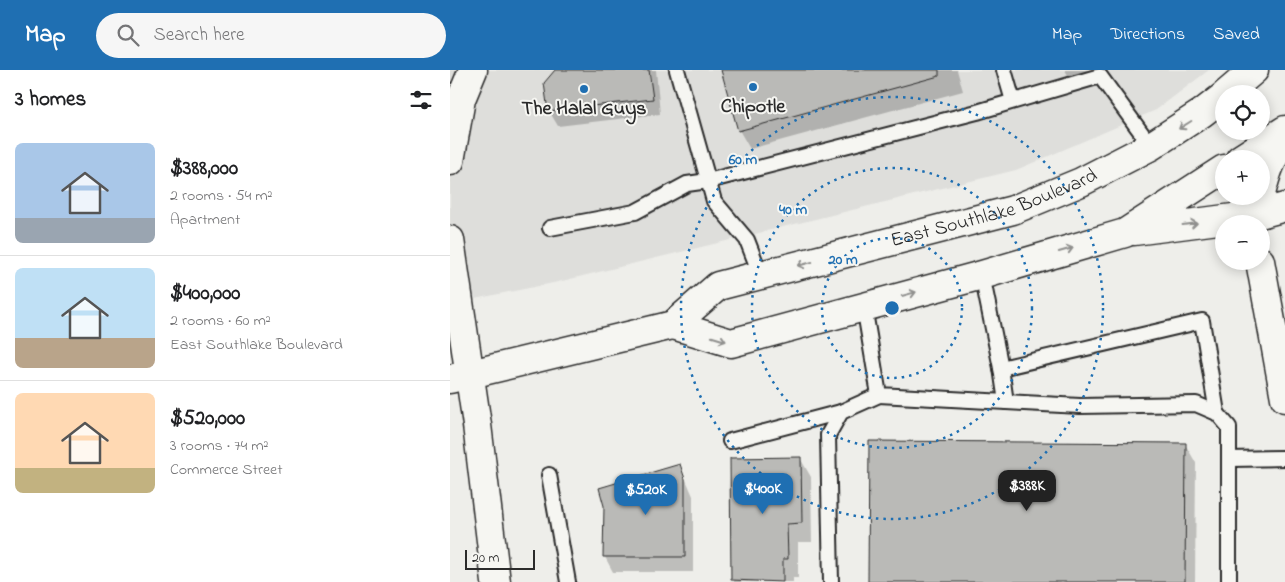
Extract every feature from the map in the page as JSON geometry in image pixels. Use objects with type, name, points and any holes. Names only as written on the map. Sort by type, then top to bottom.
[{"type":"main road","points":[[450,161],[452,140],[461,99],[473,70]]},
{"type":"main road","name":"East Southlake Boulevard","points":[[1237,85],[1254,70]]},
{"type":"main road","name":"East Southlake Boulevard","points":[[460,377],[672,325],[718,286],[1013,210],[1081,182],[1151,146],[1202,114],[1215,103]]},
{"type":"main road","points":[[1254,150],[1285,130]]},
{"type":"main road","points":[[1259,207],[1268,168],[1277,150],[1285,141]]},
{"type":"main road","points":[[1125,232],[1215,175]]},
{"type":"main road","points":[[672,325],[731,343],[982,274],[1125,232],[1259,207],[1285,207]]},
{"type":"main road","points":[[450,240],[460,377],[496,582]]},
{"type":"main road","points":[[1262,270],[1285,398]]},
{"type":"lane","points":[[677,70],[714,201],[747,240],[762,276]]},
{"type":"lane","points":[[1004,70],[1013,101]]},
{"type":"lane","points":[[550,228],[636,212],[687,184],[708,181],[1013,101],[1100,76],[1151,146]]},
{"type":"lane","points":[[982,274],[1006,402]]},
{"type":"lane","points":[[864,306],[879,395]]},
{"type":"lane","points":[[1001,368],[1202,321],[1217,414]]},
{"type":"lane","points":[[730,441],[840,412],[879,395],[1080,406],[1196,404],[1217,414],[1229,428],[1229,582]]},
{"type":"lane","points":[[830,582],[828,434],[840,412]]},
{"type":"lane","points":[[1229,459],[1285,458]]},
{"type":"lane","points":[[549,475],[568,582]]},
{"type":"shaded area","points":[[450,70],[1209,70],[1156,110],[1016,170],[558,282],[450,304]]},
{"type":"building","points":[[555,70],[649,70],[653,99],[548,111],[544,83]]},
{"type":"building","points":[[721,70],[939,70],[939,76],[738,131]]},
{"type":"building","points":[[869,441],[1186,443],[1185,582],[868,582]]},
{"type":"building","points":[[801,457],[802,523],[787,524],[788,559],[783,559],[783,582],[731,580],[730,458]]},
{"type":"building","points":[[680,464],[685,479],[685,557],[603,557],[604,506],[599,488]]},
{"type":"place","name":"Chipotle","points":[[753,87]]},
{"type":"place","name":"The Halal Guys","points":[[584,89]]}]
